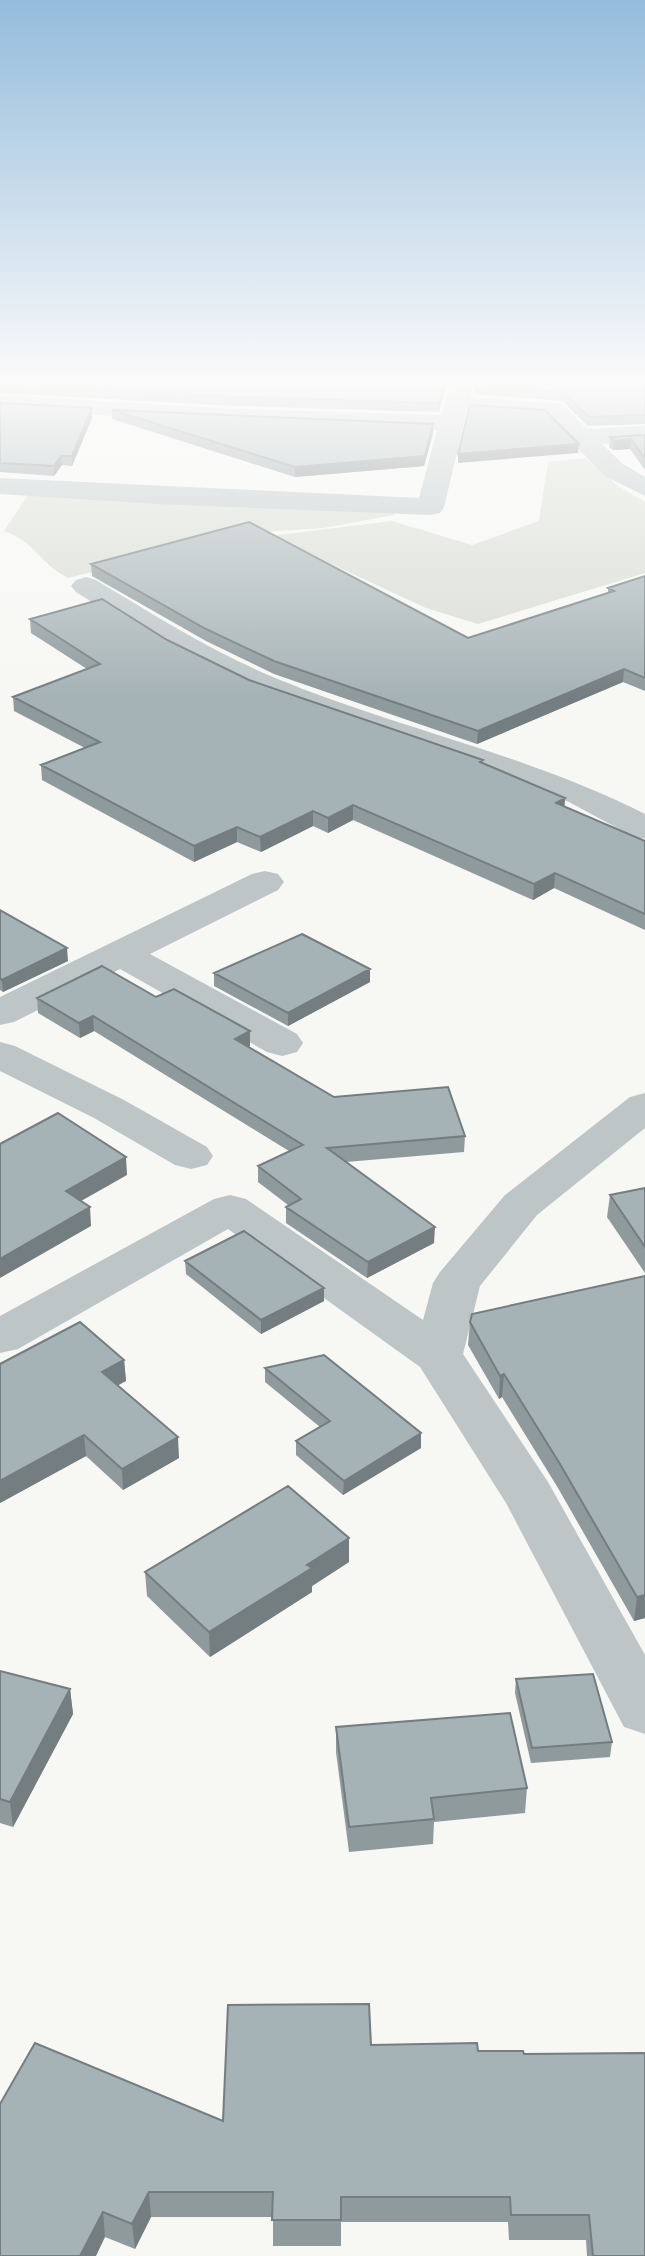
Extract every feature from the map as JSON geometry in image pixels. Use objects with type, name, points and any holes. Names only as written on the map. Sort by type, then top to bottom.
[{"type":"street","points":[[0,486],[155,496],[430,507],[436,484]]},
{"type":"street","points":[[86,586],[180,644],[262,684],[581,795],[645,828]]},
{"type":"street","points":[[0,1013],[265,882]]},
{"type":"street","points":[[120,953],[282,1043]]},
{"type":"street","points":[[0,1055],[109,1109],[191,1156]]},
{"type":"street","points":[[438,1355],[457,1283],[521,1205],[645,1106]]},
{"type":"street","points":[[0,1337],[230,1209],[438,1355],[529,1496],[645,1710]]},
{"type":"shaded area","points":[[545,484],[616,484],[645,502],[645,573],[478,624],[426,608],[271,536],[392,521],[472,545],[539,521]]},
{"type":"shaded area","points":[[29,494],[393,512],[394,515],[323,528],[247,533],[68,578],[30,546],[4,531]]},
{"type":"building","points":[[249,522],[468,638],[614,591],[608,588],[645,576],[645,678],[624,669],[478,731],[274,661],[206,629],[91,564]]},
{"type":"building","points":[[102,599],[167,640],[249,680],[483,760],[480,762],[565,798],[556,803],[645,841],[645,914],[555,873],[534,884],[353,805],[328,818],[313,811],[260,837],[237,827],[194,846],[41,765],[100,742],[13,697],[100,664],[30,619]]},
{"type":"building","points":[[0,910],[67,948],[2,980]]},
{"type":"building","points":[[302,934],[370,969],[288,1013],[214,973]]},
{"type":"building","points":[[102,966],[156,997],[174,989],[250,1031],[235,1039],[334,1097],[448,1087],[465,1136],[327,1148],[435,1227],[368,1262],[286,1207],[301,1199],[258,1166],[303,1145],[93,1016],[79,1023],[37,998]]},
{"type":"building","points":[[58,1113],[126,1157],[66,1191],[90,1207],[0,1259],[0,1144]]},
{"type":"building","points":[[645,1188],[645,1247],[610,1195]]},
{"type":"building","points":[[244,1231],[324,1288],[261,1320],[185,1261]]},
{"type":"building","points":[[645,1276],[645,1595],[637,1597],[560,1464],[504,1374],[500,1376],[470,1322],[472,1314]]},
{"type":"building","points":[[80,1322],[124,1360],[102,1372],[178,1437],[122,1469],[84,1435],[0,1481],[0,1364]]},
{"type":"building","points":[[324,1355],[421,1433],[344,1481],[296,1441],[330,1421],[265,1368]]},
{"type":"building","points":[[288,1486],[349,1538],[307,1565],[312,1568],[209,1632],[145,1572]]},
{"type":"building","points":[[0,1671],[70,1689],[10,1802],[0,1799]]},
{"type":"building","points":[[593,1674],[612,1742],[532,1748],[516,1679]]},
{"type":"building","points":[[510,1713],[527,1788],[431,1798],[434,1819],[349,1827],[336,1727]]},
{"type":"building","points":[[369,2004],[371,2045],[477,2043],[478,2051],[523,2051],[524,2054],[645,2053],[645,2256],[593,2256],[589,2215],[511,2215],[510,2197],[341,2197],[341,2220],[272,2220],[273,2192],[149,2192],[132,2224],[103,2212],[80,2256],[0,2256],[0,2104],[35,2043],[223,2121],[228,2005]]}]
